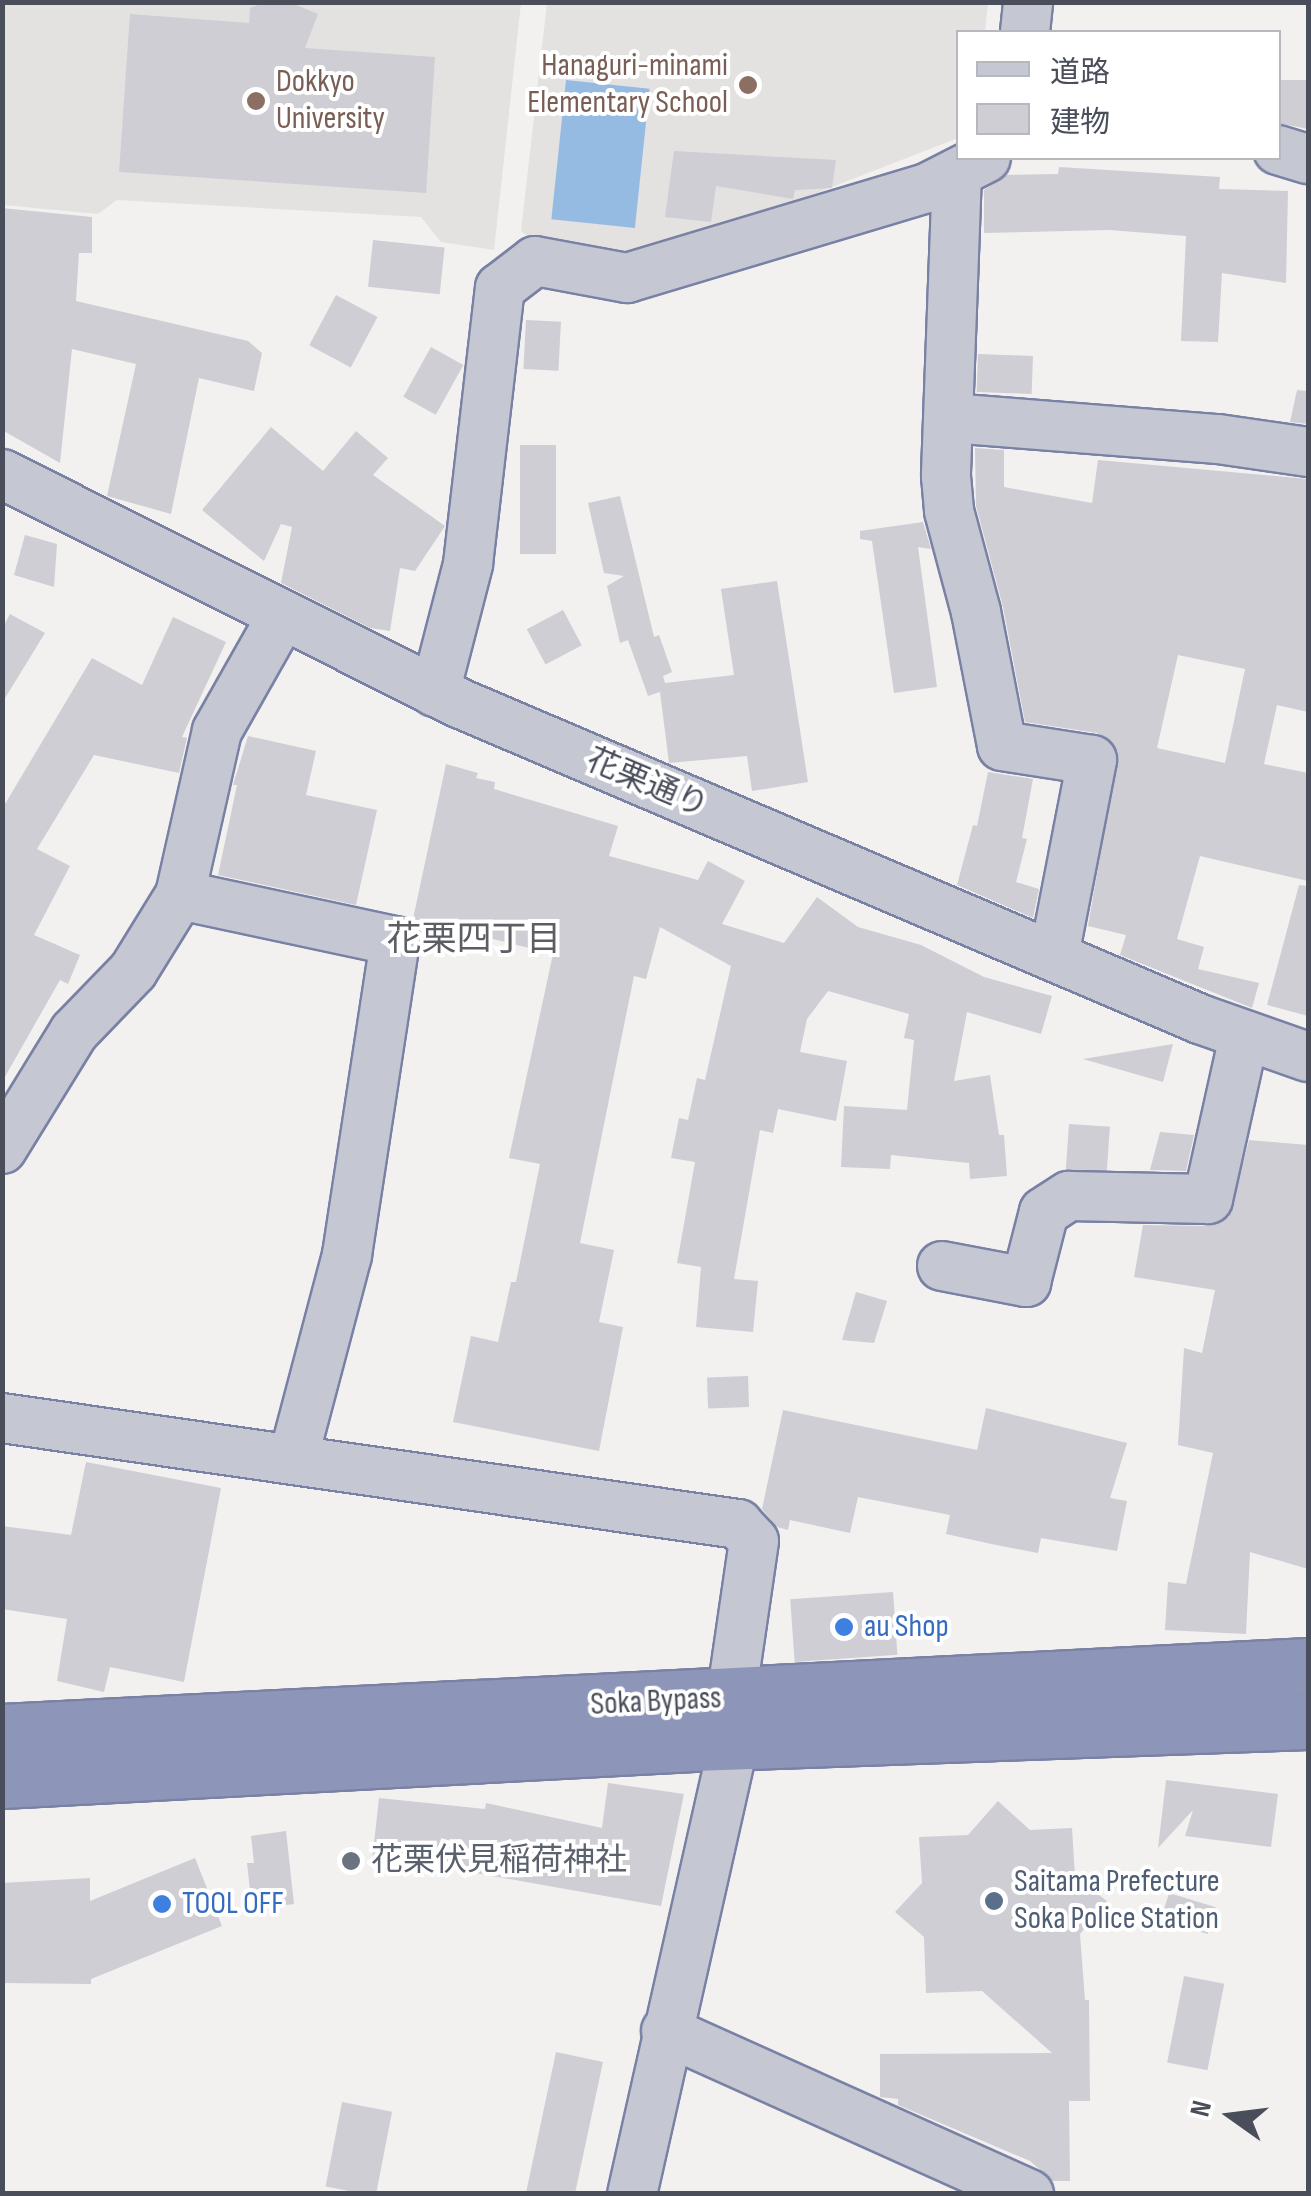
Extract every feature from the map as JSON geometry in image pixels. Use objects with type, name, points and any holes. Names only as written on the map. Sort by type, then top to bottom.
[{"type":"highway","name":"Soka Bypass","points":[[2,1780],[732,1720],[1308,1666]]},
{"type":"highway","name":"Soka Bypass","points":[[2,1732],[732,1720],[1308,1721]]},
{"type":"street","points":[[1025,30],[1028,2]]},
{"type":"street","points":[[1281,151],[1308,159]]},
{"type":"street","points":[[971,165],[950,418],[949,512],[976,612],[1002,746],[1092,760],[1054,956]]},
{"type":"street","points":[[435,692],[474,526],[500,288],[535,261],[627,278],[926,188],[971,165]]},
{"type":"street","points":[[950,418],[1218,439],[1308,452]]},
{"type":"street","name":"花栗通り","points":[[2,474],[435,692],[1244,1036],[1308,1057]]},
{"type":"street","points":[[2,1149],[74,1032],[133,972],[180,895],[218,731],[282,616]]},
{"type":"street","points":[[180,895],[396,941],[346,1255],[292,1459]]},
{"type":"street","points":[[942,1266],[1026,1282],[1044,1212],[1069,1196],[1208,1199],[1244,1036]]},
{"type":"street","points":[[2,1418],[738,1524],[754,1541],[732,1720],[632,2194]]},
{"type":"street","points":[[666,2032],[869,2126],[1030,2194]]},
{"type":"shaded area","name":"Dokkyo University","points":[[2,3],[521,3],[494,250],[441,242],[421,217],[117,200],[98,214],[3,205]]},
{"type":"shaded area","name":"Hanaguri-minami Elementary School","points":[[547,3],[988,3],[985,30],[956,30],[956,139],[642,261],[537,244],[521,231]]},
{"type":"water","points":[[566,80],[650,89],[635,228],[551,219]]},
{"type":"building","points":[[265,2],[289,2],[318,14],[305,48],[435,57],[426,193],[119,172],[130,14],[249,23],[250,8]]},
{"type":"building","points":[[1281,80],[1307,80],[1308,129],[1281,124]]},
{"type":"building","points":[[674,151],[836,160],[832,188],[795,190],[793,199],[716,186],[711,222],[665,217]]},
{"type":"building","points":[[1059,167],[1220,177],[1219,189],[1288,191],[1286,283],[1222,273],[1218,342],[1181,341],[1186,236],[1109,230],[984,233],[984,190],[1007,175],[1058,174]]},
{"type":"building","points":[[2,208],[92,217],[92,253],[79,253],[76,301],[248,341],[262,353],[254,391],[199,378],[171,514],[107,496],[136,364],[72,349],[60,463],[2,430]]},
{"type":"building","points":[[373,240],[445,248],[440,294],[368,287]]},
{"type":"building","points":[[336,295],[377,317],[351,367],[309,345]]},
{"type":"building","points":[[526,320],[561,322],[558,371],[523,369]]},
{"type":"building","points":[[431,347],[463,365],[436,415],[403,397]]},
{"type":"building","points":[[978,354],[1033,356],[1032,394],[977,392]]},
{"type":"building","points":[[1297,390],[1308,391],[1308,424],[1290,422]]},
{"type":"building","points":[[271,427],[323,471],[356,431],[388,458],[373,475],[445,526],[415,571],[400,568],[390,631],[370,628],[281,583],[292,527],[281,524],[264,561],[202,510]]},
{"type":"building","points":[[520,445],[556,445],[556,554],[520,554]]},
{"type":"building","points":[[975,448],[1004,450],[1004,487],[1092,503],[1098,460],[1308,479],[1308,712],[1277,705],[1264,764],[1308,773],[1308,881],[1200,856],[1177,939],[1204,947],[1198,969],[1259,983],[1252,1008],[1120,955],[1126,935],[1088,926],[1118,752],[1110,740],[1097,733],[1025,722],[1003,607],[976,506]],"holes":[[[1178,655],[1245,669],[1225,763],[1157,748]]]},
{"type":"building","points":[[620,496],[654,637],[659,635],[672,672],[663,676],[665,683],[734,675],[721,589],[777,581],[808,782],[752,791],[747,756],[669,763],[660,692],[648,696],[628,640],[620,643],[607,586],[624,576],[604,573],[588,503]]},
{"type":"building","points":[[923,522],[931,549],[918,547],[937,687],[894,693],[872,541],[860,539],[860,531]]},
{"type":"building","points":[[25,535],[57,544],[54,587],[14,575]]},
{"type":"building","points":[[563,610],[582,645],[546,665],[527,629]]},
{"type":"building","points":[[10,614],[45,633],[2,703],[2,629]]},
{"type":"building","points":[[173,617],[226,642],[182,737],[187,738],[179,773],[94,755],[37,849],[70,866],[34,935],[80,955],[68,984],[60,980],[2,1082],[2,809],[92,658],[142,685]]},
{"type":"building","points":[[248,736],[316,751],[306,795],[377,810],[356,905],[218,875],[237,785],[233,785]]},
{"type":"building","points":[[446,764],[478,773],[476,778],[495,782],[494,789],[618,826],[609,856],[698,880],[708,861],[745,881],[722,924],[784,943],[817,897],[858,927],[921,945],[984,977],[1052,996],[1041,1034],[967,1012],[954,1081],[990,1075],[999,1135],[1004,1135],[1007,1176],[970,1179],[969,1163],[891,1155],[890,1169],[841,1167],[844,1106],[907,1110],[914,1040],[904,1038],[909,1014],[828,991],[807,1019],[800,1052],[847,1061],[836,1121],[778,1109],[773,1133],[760,1130],[734,1279],[758,1281],[753,1332],[696,1327],[701,1267],[677,1263],[695,1162],[671,1158],[679,1118],[688,1120],[697,1078],[705,1080],[731,966],[660,927],[646,979],[634,976],[580,1243],[614,1250],[599,1322],[623,1327],[599,1451],[453,1422],[471,1336],[498,1342],[511,1282],[516,1282],[540,1164],[509,1158],[553,954],[413,919]]},
{"type":"building","points":[[988,772],[1033,779],[1022,838],[1027,839],[1016,882],[1039,889],[1033,918],[957,885],[973,825],[977,826]]},
{"type":"building","points":[[1299,885],[1308,886],[1308,1016],[1267,1005]]},
{"type":"building","points":[[1173,1044],[1163,1082],[1083,1059]]},
{"type":"building","points":[[1069,1124],[1110,1127],[1107,1173],[1066,1170]]},
{"type":"building","points":[[1160,1132],[1194,1135],[1186,1171],[1150,1170]]},
{"type":"building","points":[[1249,1140],[1308,1145],[1308,1569],[1250,1552],[1246,1634],[1165,1630],[1168,1582],[1186,1584],[1213,1453],[1178,1445],[1184,1348],[1202,1353],[1215,1290],[1134,1277],[1143,1225],[1208,1226],[1229,1217]]},
{"type":"building","points":[[856,1292],[887,1301],[874,1343],[842,1340]]},
{"type":"building","points":[[748,1376],[749,1407],[708,1408],[707,1377]]},
{"type":"building","points":[[986,1408],[1127,1443],[1110,1498],[1127,1501],[1117,1551],[1041,1538],[1038,1553],[996,1545],[946,1534],[950,1515],[858,1497],[850,1533],[790,1520],[788,1530],[777,1527],[762,1509],[783,1410],[977,1450]]},
{"type":"building","points":[[86,1462],[221,1488],[184,1682],[110,1667],[104,1692],[57,1681],[67,1619],[2,1609],[2,1526],[71,1535]]},
{"type":"building","name":"au Shop","points":[[893,1592],[897,1655],[795,1662],[790,1599]]},
{"type":"building","points":[[1166,1780],[1278,1794],[1271,1847],[1185,1836],[1193,1810],[1158,1848]]},
{"type":"building","points":[[608,1783],[684,1794],[661,1906],[453,1869],[372,1861],[379,1798],[485,1809],[486,1803],[602,1828]]},
{"type":"building","points":[[998,1801],[1030,1830],[1072,1828],[1075,1876],[1108,1902],[1080,1934],[1085,2000],[1089,2000],[1090,2101],[1069,2101],[1070,2181],[1053,2181],[1030,2161],[898,2105],[898,2099],[880,2097],[880,2054],[1052,2053],[982,1991],[926,1993],[924,1937],[895,1912],[922,1883],[919,1837],[968,1835]]},
{"type":"building","points":[[286,1831],[294,1904],[252,1909],[247,1863],[254,1863],[251,1836]]},
{"type":"building","points":[[195,1858],[222,1926],[91,1979],[91,1984],[2,1983],[2,1883],[90,1878],[90,1901]]},
{"type":"building","points":[[1169,1893],[1216,1907],[1208,1934],[1161,1920]]},
{"type":"building","points":[[1184,1976],[1224,1984],[1207,2070],[1167,2062]]},
{"type":"building","points":[[556,2052],[603,2062],[575,2194],[526,2194]]},
{"type":"building","points":[[342,2102],[392,2112],[376,2194],[326,2186]]},
{"type":"place","name":"Hanaguri-minami Elementary School","points":[[748,85]]},
{"type":"place","name":"Dokkyo University","points":[[256,101]]},
{"type":"place","name":"au Shop","points":[[844,1627]]},
{"type":"place","name":"花栗伏見稲荷神社","points":[[351,1861]]},
{"type":"place","name":"Saitama Prefecture Soka Police Station","points":[[994,1901]]},
{"type":"place","name":"TOOL OFF","points":[[162,1904]]},
{"type":"district","name":"花栗四丁目","points":[[474,940]]}]
